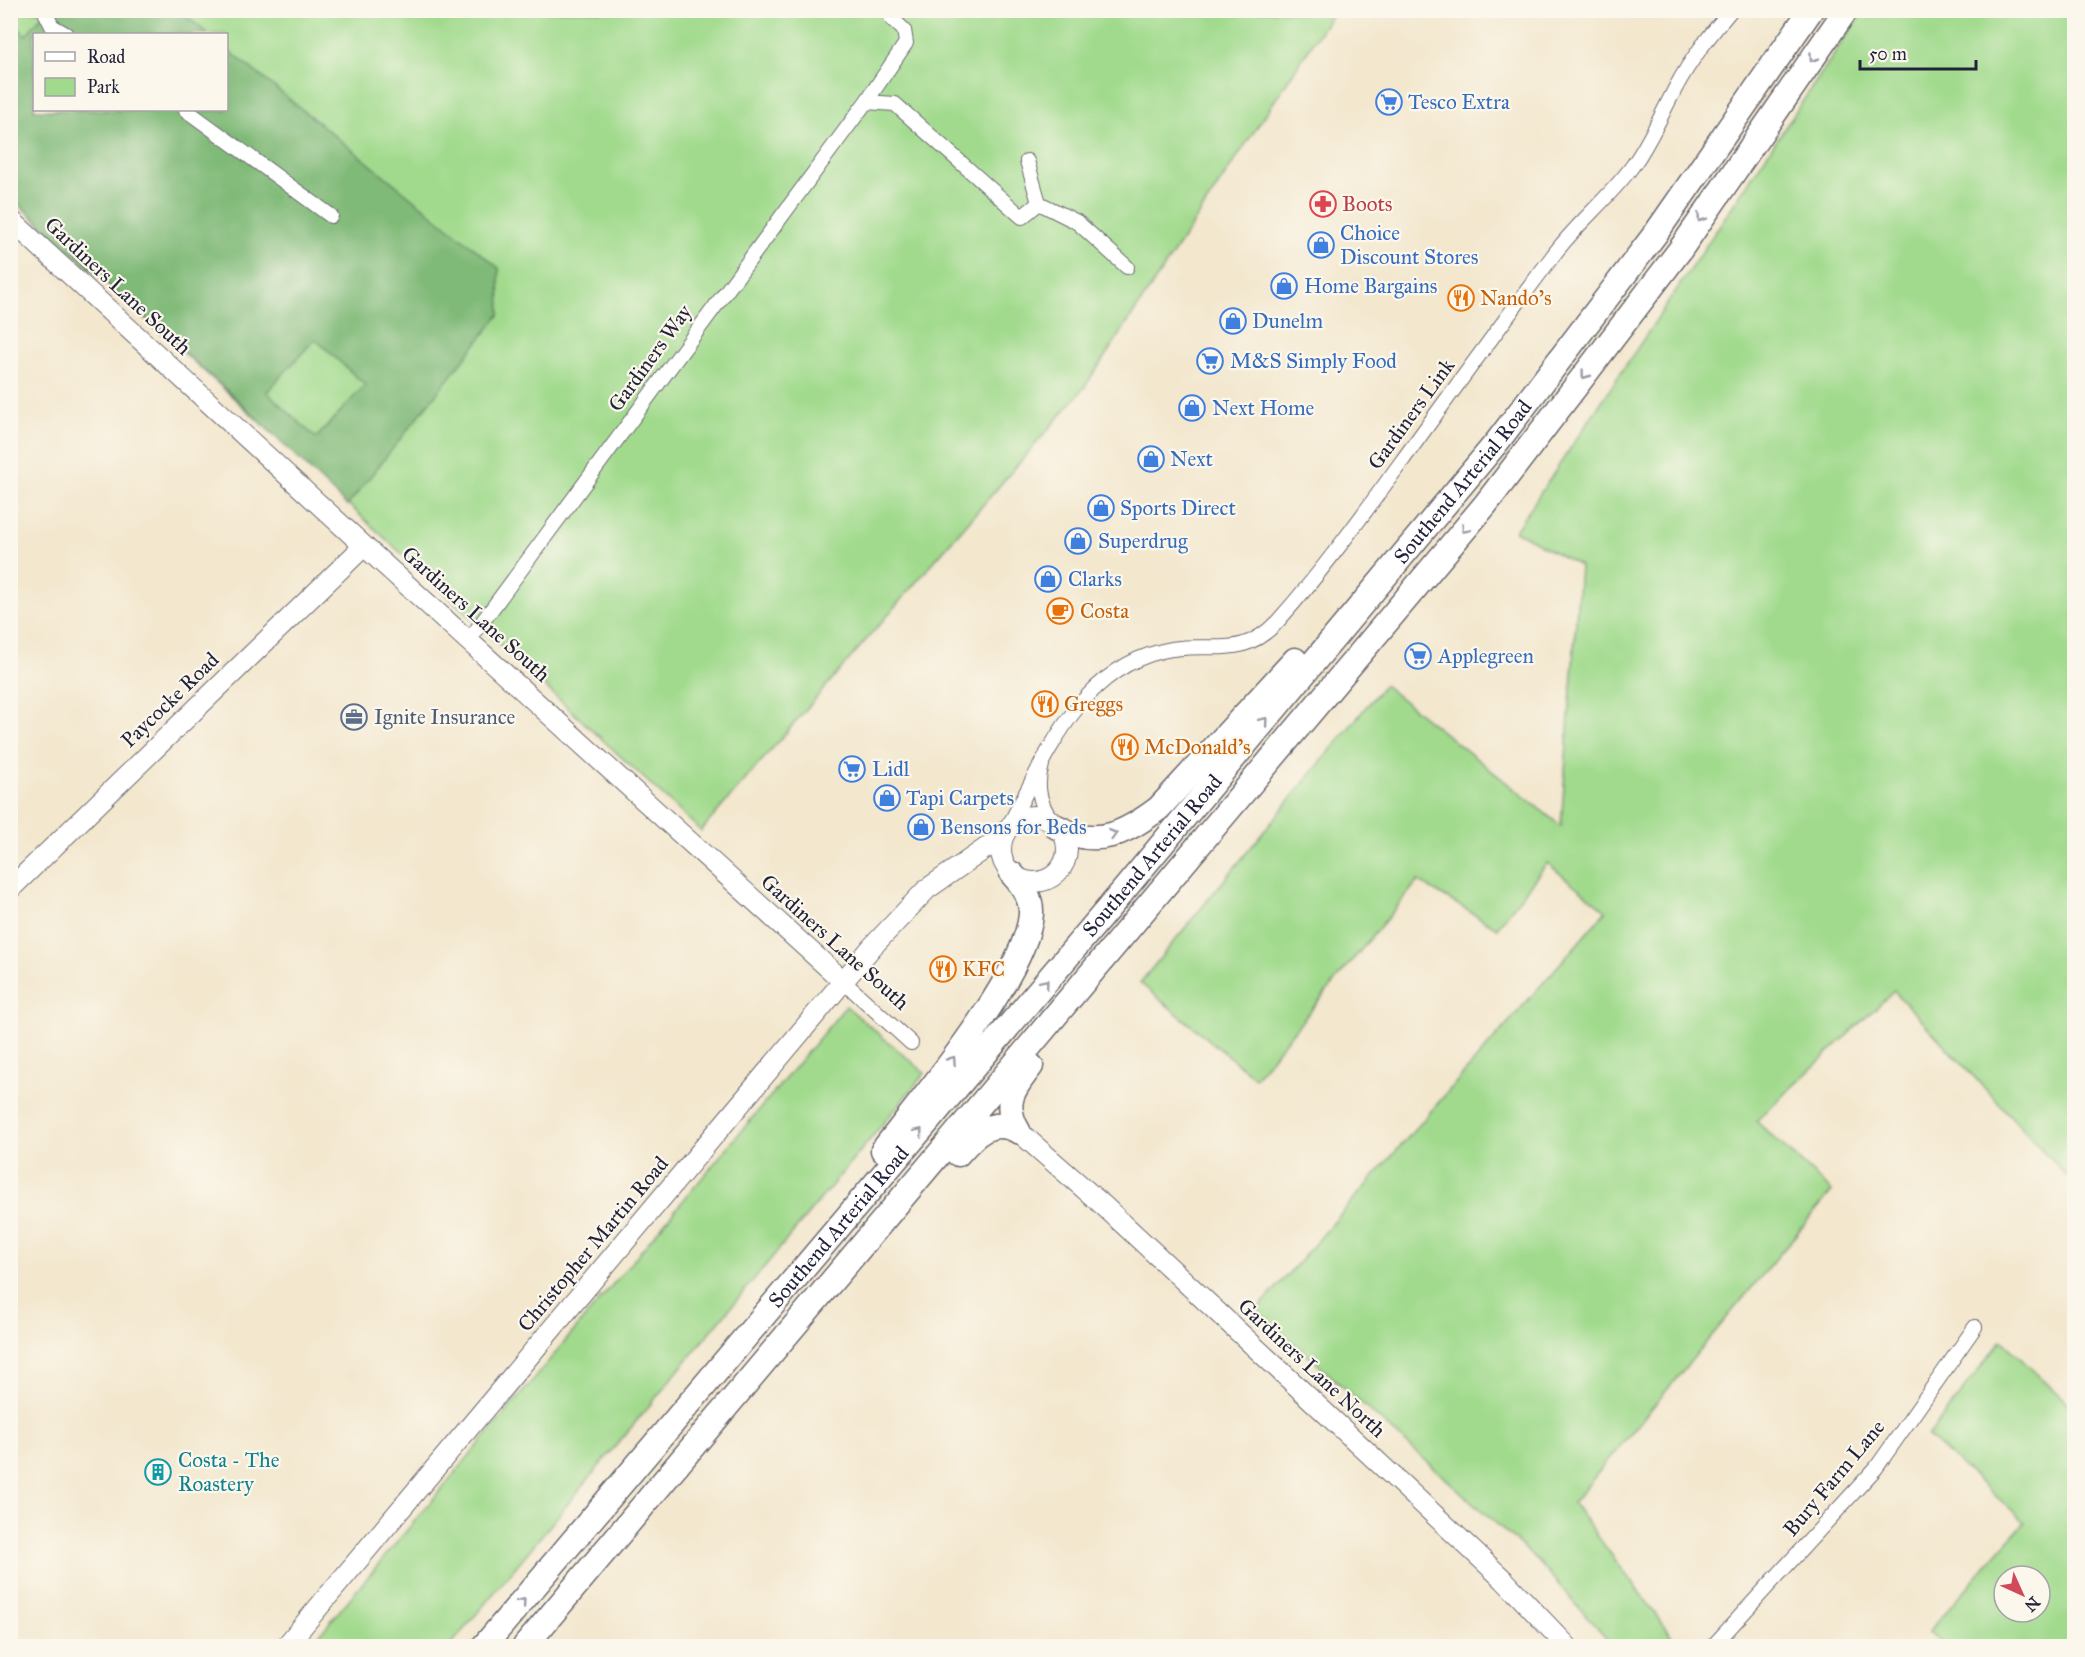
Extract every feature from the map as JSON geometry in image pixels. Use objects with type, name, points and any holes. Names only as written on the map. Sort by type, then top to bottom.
[{"type":"highway","name":"Southend Arterial Road","points":[[484,1647],[1123,891],[1497,442],[1656,233],[1811,10]]},
{"type":"highway","name":"Southend Arterial Road","points":[[525,1647],[1521,460],[1680,250],[1846,10]]},
{"type":"highway","points":[[1058,827],[1071,835],[1099,838],[1126,830],[1159,808],[1497,442]]},
{"type":"highway","points":[[1018,1131],[1009,1109],[1016,1086],[1198,846]]},
{"type":"highway","points":[[660,1439],[938,1080],[1006,980],[1023,947],[1031,914],[1027,893],[1012,874]]},
{"type":"highway","points":[[683,1459],[974,1135],[988,1127],[1000,1125],[1018,1131]]},
{"type":"street","points":[[44,10],[52,26],[64,33]]},
{"type":"street","name":"Gardiners Link","points":[[1007,829],[1031,778],[1053,741],[1078,708],[1121,668],[1164,651],[1244,646],[1259,638],[1278,620],[1342,544],[1554,254],[1631,168],[1690,63],[1731,10]]},
{"type":"street","name":"Gardiners Way","points":[[469,640],[866,102],[906,43],[904,30],[891,18]]},
{"type":"street","points":[[866,102],[895,104],[1022,216],[1039,203]]},
{"type":"street","points":[[187,111],[331,216]]},
{"type":"street","points":[[1027,161],[1039,203],[1077,222],[1127,267]]},
{"type":"street","name":"Gardiners Lane South","points":[[10,219],[364,546],[911,1043]]},
{"type":"street","name":"Paycocke Road","points":[[10,889],[364,546]]},
{"type":"street","name":"Gardiners Link","points":[[1053,741],[1040,771],[1039,785],[1044,811],[1058,827]]},
{"type":"street","points":[[1031,815],[1042,817],[1058,827],[1063,836],[1066,854],[1058,872],[1042,881],[1031,882],[1012,874],[1001,855],[1000,846],[1007,829],[1022,817],[1031,815]]},
{"type":"street","name":"Christopher Martin Road","points":[[286,1647],[843,981],[915,901],[942,878],[989,846],[1007,829]]},
{"type":"street","name":"Christopher Martin Road","points":[[942,878],[958,870],[984,864],[995,865],[1012,874]]},
{"type":"street","name":"Gardiners Lane North","points":[[1018,1131],[1104,1206],[1504,1580],[1567,1647]]},
{"type":"street","name":"Bury Farm Lane","points":[[1713,1647],[1876,1468],[1975,1328]]},
{"type":"green space","points":[[11,11],[1334,11],[1084,388],[701,831],[225,390],[11,198]]},
{"type":"green space","points":[[46,11],[179,11],[208,33],[33,33],[33,111],[228,111],[228,50],[499,268],[500,314],[347,506],[244,406],[11,197],[11,22],[26,35]],"holes":[[[315,339],[365,385],[316,438],[267,392]]]},
{"type":"green space","points":[[1863,11],[2074,11],[2074,1184],[1894,991],[1756,1121],[1832,1191],[1573,1503],[1679,1646],[1613,1646],[1536,1559],[1257,1310],[1606,911],[1547,863],[1497,928],[1418,881],[1255,1078],[1140,983],[1384,685],[1561,826],[1580,566],[1515,531]]},
{"type":"green space","points":[[846,1006],[925,1073],[450,1646],[310,1646]]},
{"type":"green space","points":[[2001,1340],[2074,1409],[2074,1646],[1948,1646],[1928,1632],[2025,1522],[1928,1436]]},
{"type":"place","name":"Tesco Extra","points":[[1389,102]]},
{"type":"place","name":"Boots","points":[[1323,204]]},
{"type":"place","name":"Choice Discount Stores","points":[[1321,245]]},
{"type":"place","name":"Home Bargains","points":[[1284,286]]},
{"type":"place","name":"Nando's","points":[[1461,298]]},
{"type":"place","name":"Dunelm","points":[[1233,321]]},
{"type":"place","name":"M&S Simply Food","points":[[1210,361]]},
{"type":"place","name":"Next Home","points":[[1192,408]]},
{"type":"place","name":"Next","points":[[1151,459]]},
{"type":"place","name":"Sports Direct","points":[[1101,508]]},
{"type":"place","name":"Superdrug","points":[[1078,541]]},
{"type":"place","name":"Clarks","points":[[1048,579]]},
{"type":"place","name":"Costa","points":[[1060,611]]},
{"type":"place","name":"Applegreen","points":[[1418,656]]},
{"type":"place","name":"Greggs","points":[[1045,704]]},
{"type":"place","name":"Ignite Insurance","points":[[354,717]]},
{"type":"place","name":"McDonald's","points":[[1125,747]]},
{"type":"place","name":"Lidl","points":[[852,769]]},
{"type":"place","name":"Tapi Carpets","points":[[887,798]]},
{"type":"place","name":"Bensons for Beds","points":[[921,827]]},
{"type":"place","name":"KFC","points":[[943,969]]},
{"type":"place","name":"Costa - The Roastery","points":[[158,1472]]}]
